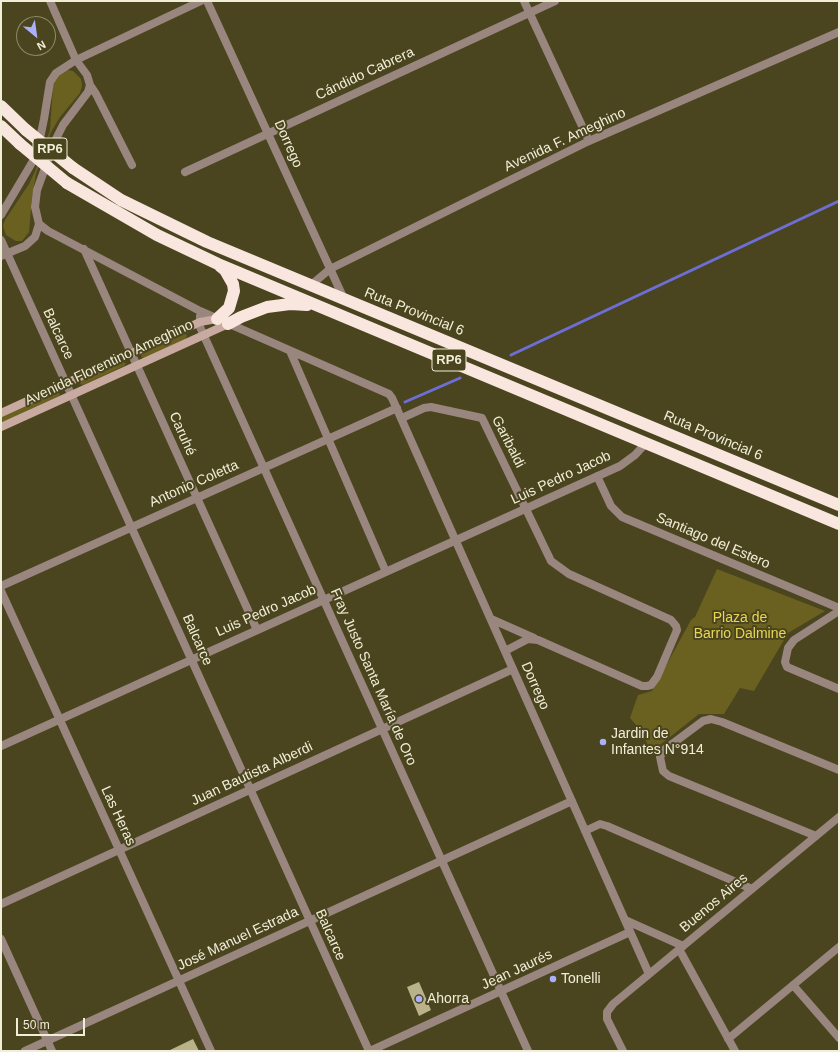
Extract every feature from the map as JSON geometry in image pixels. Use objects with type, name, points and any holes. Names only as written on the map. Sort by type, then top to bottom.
[{"type":"highway","name":"Ruta Provincial 6","points":[[1,106],[26,130],[74,168],[121,200],[154,218],[207,242],[839,505]]},
{"type":"highway","name":"RP6","points":[[1,126],[20,144],[66,182],[157,235],[218,264],[839,524]]},
{"type":"highway","points":[[217,319],[229,308],[234,291],[233,284],[228,275],[218,264]]},
{"type":"highway","points":[[228,324],[252,312],[280,305],[290,304],[322,307]]},
{"type":"main road","name":"Avenida Florentino Ameghino","points":[[1,413],[200,322],[217,319]]},
{"type":"main road","name":"Avenida Florentino Ameghino","points":[[1,427],[228,324]]},
{"type":"street","points":[[50,1],[76,60],[87,75],[90,85],[132,165]]},
{"type":"street","points":[[1,216],[26,175],[39,143],[50,82],[56,73],[76,60],[201,1]]},
{"type":"street","name":"Dorrego","points":[[207,1],[269,132],[344,299]]},
{"type":"street","points":[[524,1],[589,141]]},
{"type":"street","name":"Cándido Cabrera","points":[[185,172],[556,1]]},
{"type":"street","name":"Avenida F. Ameghino","points":[[311,285],[330,269],[589,141],[839,32]]},
{"type":"street","points":[[4,254],[25,246],[35,237],[39,224],[35,207],[38,190],[52,148],[63,125],[88,92],[90,85]]},
{"type":"street","name":"Dorrego","points":[[39,224],[48,231],[200,312],[389,394],[402,418],[649,974]]},
{"type":"street","name":"Balcarce","points":[[1,240],[4,254],[72,395],[369,1051]]},
{"type":"street","name":"Caruhé","points":[[84,249],[257,630]]},
{"type":"street","name":"Fray Justo Santa María de Oro","points":[[200,312],[200,322],[204,334],[528,1051]]},
{"type":"street","points":[[290,351],[386,572]]},
{"type":"street","name":"Garibaldi","points":[[402,418],[424,408],[431,407],[482,418],[526,508],[546,555],[559,568],[569,574],[671,620],[676,626],[669,650],[657,677],[651,685],[642,686],[538,640]]},
{"type":"street","name":"Antonio Coletta","points":[[1,586],[397,408]]},
{"type":"street","name":"Luis Pedro Jacob","points":[[1,746],[620,466],[635,455],[646,443]]},
{"type":"street","name":"Santiago del Estero","points":[[597,476],[611,506],[622,517],[839,609]]},
{"type":"street","name":"Las Heras","points":[[1,591],[211,1051]]},
{"type":"street","points":[[839,609],[794,640],[788,648],[785,662],[787,667],[839,689]]},
{"type":"street","points":[[491,619],[538,640]]},
{"type":"street","points":[[506,651],[528,639],[538,640]]},
{"type":"street","name":"Juan Bautista Alberdi","points":[[1,904],[513,669]]},
{"type":"street","points":[[816,836],[670,776],[663,770],[660,757],[664,750],[703,721],[711,719],[722,722],[839,770]]},
{"type":"street","name":"José Manuel Estrada","points":[[24,1051],[572,801]]},
{"type":"street","name":"Buenos Aires","points":[[623,1051],[607,1020],[607,1012],[613,1004],[839,817]]},
{"type":"street","points":[[585,831],[600,824],[608,826],[752,889]]},
{"type":"street","points":[[625,920],[681,948],[735,1051]]},
{"type":"street","name":"Jean Jaurés","points":[[369,1051],[630,932]]},
{"type":"street","points":[[1,939],[52,1051]]},
{"type":"street","points":[[728,1039],[839,947]]},
{"type":"street","points":[[793,986],[839,1038]]},
{"type":"green space","points":[[68,70],[73,71],[81,79],[82,86],[80,93],[60,117],[51,132],[36,174],[32,197],[29,232],[22,241],[16,241],[6,235],[3,226],[5,220],[29,184],[35,171],[50,130],[53,86],[56,78],[62,72]]},
{"type":"green space","points":[[184,334],[187,335],[186,339],[144,358],[141,357],[142,354]]},
{"type":"green space","points":[[122,362],[126,363],[124,366],[83,385],[80,384],[81,381]]},
{"type":"green space","points":[[57,392],[60,393],[59,396],[1,423],[1,417]]},
{"type":"green space","name":"Plaza de Barrio Dalmine","points":[[717,569],[825,611],[788,633],[754,691],[740,688],[724,714],[699,714],[651,752],[642,732],[630,718],[638,695],[652,691],[691,620],[695,617]]},
{"type":"building","name":"Ahorra","points":[[419,982],[431,1010],[419,1016],[407,987]]},
{"type":"building","points":[[193,1039],[199,1051],[168,1051]]},
{"type":"waterway","points":[[511,355],[839,201]]},
{"type":"waterway","points":[[405,402],[460,378]]},
{"type":"place","name":"Jardin de Infantes N°914","points":[[603,742]]},
{"type":"place","name":"Tonelli","points":[[553,979]]},
{"type":"place","name":"Ahorra","points":[[419,999]]}]
